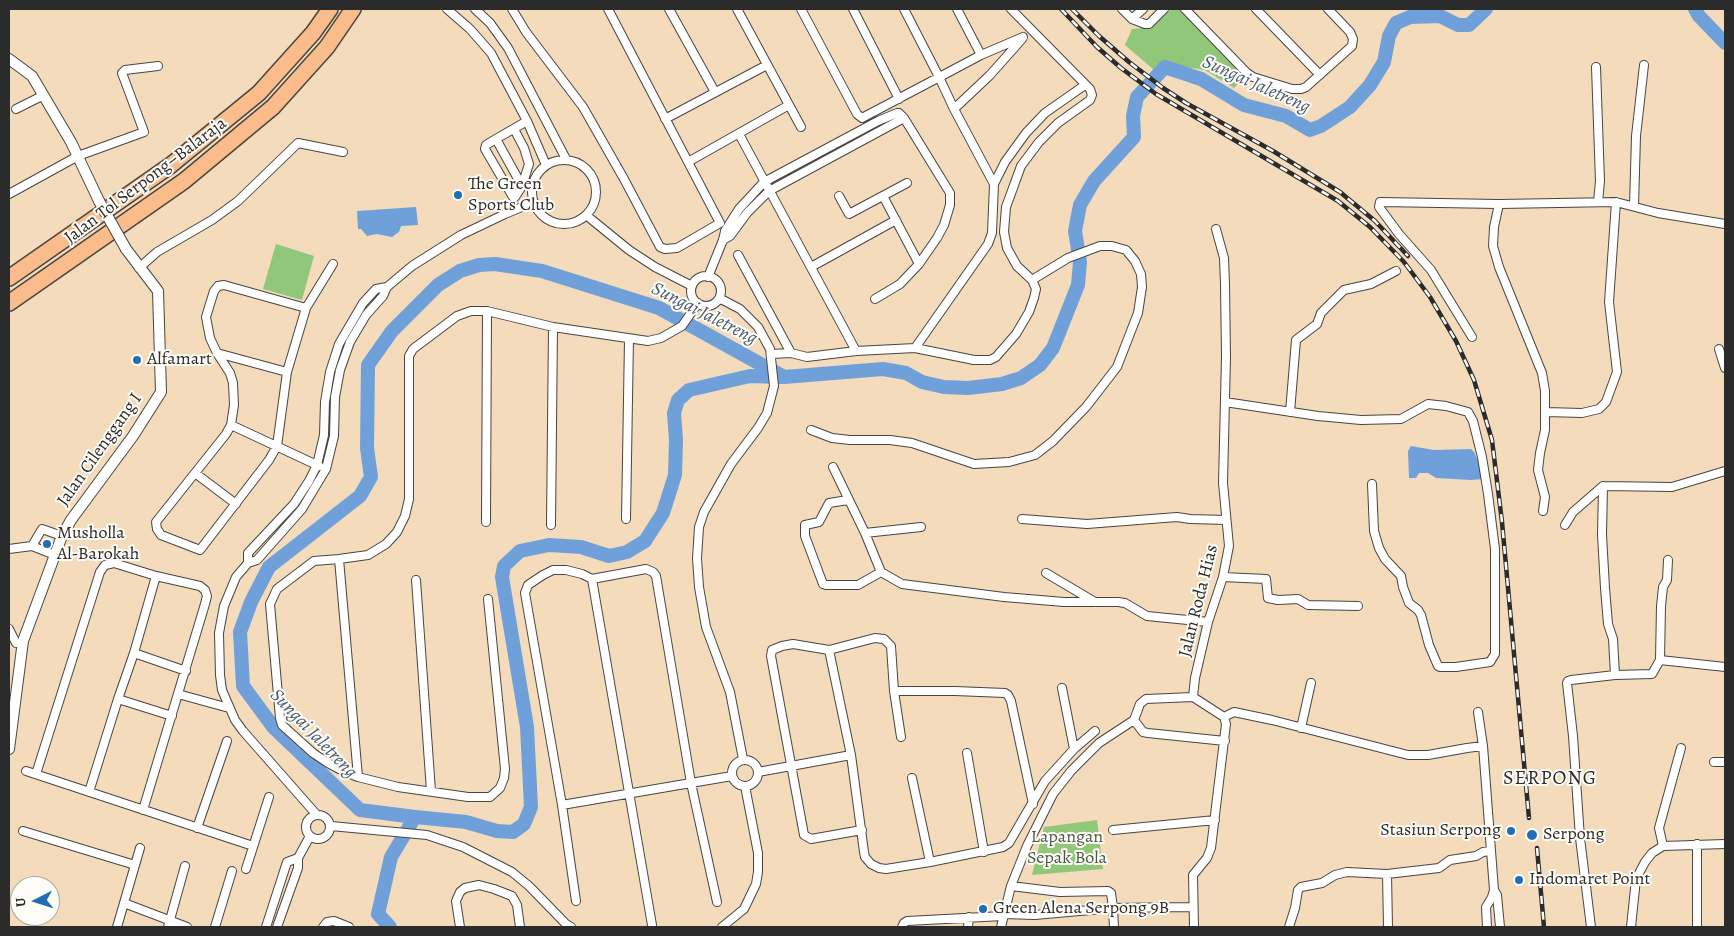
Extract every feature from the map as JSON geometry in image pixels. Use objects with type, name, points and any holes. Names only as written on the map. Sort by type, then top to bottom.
[{"type":"highway","name":"Jalan Tol Serpong–Balaraja","points":[[9,278],[171,165],[259,93],[313,33],[330,9]]},
{"type":"highway","name":"Jalan Tol Serpong–Balaraja","points":[[9,303],[184,181],[273,107],[328,47],[353,9]]},
{"type":"street","points":[[447,9],[470,29],[491,53],[527,121],[546,165]]},
{"type":"street","points":[[475,9],[490,23],[508,48],[566,159]]},
{"type":"street","points":[[512,9],[526,32],[583,108],[660,246],[664,249],[677,248],[720,223],[608,9]]},
{"type":"street","points":[[669,9],[715,92]]},
{"type":"street","points":[[736,9],[801,126]]},
{"type":"street","points":[[801,9],[857,114],[862,118],[981,55],[1023,38]]},
{"type":"street","points":[[853,9],[899,99]]},
{"type":"street","points":[[904,9],[994,184]]},
{"type":"street","points":[[957,9],[981,55]]},
{"type":"street","points":[[771,354],[792,353],[807,357],[856,351],[915,348],[974,360],[990,360],[996,357],[1016,334],[1029,312],[1036,289],[1032,280],[1017,266],[1007,248],[1004,232],[1006,206],[1021,166],[1039,142],[1058,123],[1090,100],[1092,95],[1090,89],[1011,9]]},
{"type":"street","points":[[1122,9],[1132,19],[1141,24],[1149,24],[1164,9]]},
{"type":"street","points":[[1132,19],[1143,9]]},
{"type":"street","points":[[1185,9],[1253,77],[1292,90],[1306,87],[1352,46],[1353,42],[1350,32],[1328,9]]},
{"type":"street","points":[[1256,9],[1320,75]]},
{"type":"street","points":[[954,109],[990,75],[1031,30]]},
{"type":"street","name":"Jalan Cilenggang I","points":[[9,59],[32,76],[44,94],[126,249],[158,291],[161,392],[133,436],[71,520],[62,536],[16,643],[9,748]]},
{"type":"street","points":[[665,119],[767,64]]},
{"type":"street","points":[[1634,206],[1636,136],[1644,65]]},
{"type":"street","points":[[9,194],[78,156],[144,132],[123,71],[158,66]]},
{"type":"street","points":[[1596,67],[1600,181],[1598,202]]},
{"type":"street","points":[[915,348],[988,244],[992,233],[994,184],[1005,162],[1045,113],[1085,85]]},
{"type":"street","points":[[16,109],[44,94]]},
{"type":"street","points":[[688,162],[789,106]]},
{"type":"street","points":[[708,277],[725,231],[739,209],[764,182],[878,120],[899,113],[904,118],[950,193],[950,206],[944,225],[919,264],[900,284],[875,299]]},
{"type":"street","points":[[723,240],[730,236],[769,190],[904,118]]},
{"type":"street","points":[[514,129],[524,148],[529,164],[522,186],[516,197],[513,198],[485,149],[486,145],[527,121]]},
{"type":"street","points":[[738,134],[856,351]]},
{"type":"street","points":[[496,139],[522,186]]},
{"type":"street","points":[[139,268],[157,252],[212,220],[238,201],[298,143],[344,152]]},
{"type":"street","points":[[566,159],[577,162],[586,168],[594,181],[595,197],[592,207],[586,215],[577,221],[566,224],[546,219],[539,212],[532,192],[533,181],[538,172],[546,165],[556,160],[566,159]]},
{"type":"street","points":[[839,196],[849,214],[906,183]]},
{"type":"street","points":[[883,196],[919,264]]},
{"type":"street","points":[[316,814],[308,819],[306,823],[307,832],[314,838],[324,838],[330,831],[331,826],[326,817],[316,814],[242,731],[229,708],[222,690],[220,676],[219,633],[224,606],[236,577],[248,563],[257,560],[302,509],[326,468],[334,436],[335,397],[340,370],[350,342],[366,316],[383,296],[387,287],[412,266],[461,235],[534,202]]},
{"type":"street","points":[[1472,337],[1431,270],[1399,234],[1380,208],[1380,202],[1499,204],[1616,202],[1658,213],[1725,224]]},
{"type":"street","points":[[1546,412],[1582,413],[1599,409],[1606,402],[1617,372],[1609,302],[1616,202]]},
{"type":"street","points":[[1499,204],[1494,227],[1493,246],[1498,268],[1542,373],[1545,391],[1546,430],[1538,470],[1545,497],[1543,511]]},
{"type":"street","points":[[586,215],[629,250],[655,267],[692,286]]},
{"type":"street","points":[[811,267],[896,220]]},
{"type":"street","name":"Jalan Roda Hias","points":[[1193,697],[1195,678],[1208,622],[1223,577],[1229,546],[1223,483],[1225,402],[1224,258],[1216,229]]},
{"type":"street","points":[[811,430],[832,438],[890,440],[912,443],[974,464],[1009,462],[1035,456],[1080,414],[1117,367],[1138,312],[1142,287],[1141,274],[1136,261],[1126,250],[1112,246],[1100,246],[1068,258],[1032,280]]},
{"type":"street","points":[[738,255],[792,353]]},
{"type":"street","points":[[306,308],[224,285],[218,286],[214,290],[206,317],[210,338],[230,373],[233,383],[234,405],[231,425],[226,434],[156,522],[157,530],[161,535],[200,550],[269,460],[276,446],[287,372],[306,308],[333,264]]},
{"type":"street","points":[[1290,412],[1296,340],[1317,324],[1321,313],[1344,290],[1371,284],[1396,271]]},
{"type":"street","points":[[712,278],[719,284],[721,294],[716,302],[707,306],[698,303],[692,296],[692,286],[698,279],[712,278]]},
{"type":"street","points":[[248,563],[248,553],[294,504],[309,481],[317,465],[324,435],[325,402],[330,372],[339,344],[363,303],[376,289],[387,287]]},
{"type":"street","points":[[719,298],[740,309],[758,327],[770,349],[773,366],[774,386],[767,412],[732,464],[704,512],[697,550],[699,587],[706,627],[730,692],[743,759]]},
{"type":"street","points":[[488,599],[505,769],[500,788],[490,797],[468,797],[398,787],[343,772],[328,764],[282,725],[270,604],[277,589],[314,561],[340,560],[368,555],[386,544],[397,532],[406,516],[409,499],[410,352],[457,316],[471,311],[488,311],[553,327],[648,341],[661,338],[682,326],[698,303]]},
{"type":"street","points":[[486,522],[488,311]]},
{"type":"street","points":[[551,525],[553,327]]},
{"type":"street","points":[[626,519],[629,339]]},
{"type":"street","points":[[1719,350],[1725,368]]},
{"type":"street","points":[[217,353],[287,372]]},
{"type":"street","points":[[1225,402],[1361,420],[1405,418],[1428,404],[1446,406],[1468,412],[1473,420],[1482,457],[1495,549],[1495,654],[1490,662],[1456,667],[1438,666],[1429,645],[1421,615],[1409,602],[1401,576],[1385,559],[1379,548],[1374,531],[1372,484]]},
{"type":"street","points":[[231,425],[326,468]]},
{"type":"street","points":[[833,467],[865,533],[881,572],[902,584],[1004,598],[1064,602],[1125,603],[1153,617],[1208,622]]},
{"type":"street","points":[[1565,525],[1573,512],[1603,486],[1672,487],[1725,471]]},
{"type":"street","points":[[195,473],[236,504]]},
{"type":"street","points":[[1603,486],[1602,535],[1605,588],[1608,624],[1613,639],[1615,675]]},
{"type":"street","points":[[848,500],[829,504],[820,522],[805,525],[805,536],[823,584],[826,586],[858,585],[881,572]]},
{"type":"street","points":[[1022,519],[1087,524],[1177,517],[1226,520]]},
{"type":"street","points":[[865,533],[921,527]]},
{"type":"street","points":[[32,546],[42,529],[62,536]]},
{"type":"street","points":[[9,548],[32,546],[55,555]]},
{"type":"street","points":[[340,560],[358,777]]},
{"type":"street","points":[[1591,927],[1580,838],[1573,736],[1567,683],[1572,680],[1615,675],[1652,674],[1660,660],[1661,606],[1663,587],[1667,580],[1668,560]]},
{"type":"street","points":[[36,774],[100,572],[105,565],[114,563],[156,576],[200,586],[205,590],[207,596],[205,604],[143,810]]},
{"type":"street","points":[[576,902],[562,805],[525,593],[528,585],[543,574],[553,570],[566,570],[592,579],[646,569],[653,572],[656,576],[691,783],[717,902]]},
{"type":"street","points":[[1046,573],[1095,602]]},
{"type":"street","points":[[89,792],[134,653],[156,576]]},
{"type":"street","points":[[1223,577],[1266,579],[1268,598],[1278,600],[1298,599],[1308,605],[1358,606]]},
{"type":"street","points":[[592,579],[652,925]]},
{"type":"street","points":[[416,580],[431,791]]},
{"type":"street","points":[[9,629],[16,643]]},
{"type":"street","points":[[862,830],[811,839],[806,837],[802,831],[771,656],[772,650],[793,644],[829,650],[875,638],[884,639],[891,646],[894,691],[901,737]]},
{"type":"street","points":[[829,650],[850,755],[865,857],[875,867],[886,869],[1000,849],[1009,843],[1045,781],[1074,749],[1095,731]]},
{"type":"street","points":[[134,653],[186,670]]},
{"type":"street","points":[[1660,660],[1725,666]]},
{"type":"street","points":[[1301,728],[1311,683]]},
{"type":"street","points":[[1062,688],[1074,749]]},
{"type":"street","points":[[894,691],[1005,693],[1011,701],[1033,804]]},
{"type":"street","points":[[178,694],[229,708]]},
{"type":"street","points":[[1001,927],[1011,886],[1034,831],[1052,794],[1062,780],[1099,744],[1134,720],[1140,704],[1146,699],[1193,697],[1224,717],[1226,724],[1209,855],[1194,875],[1194,927]]},
{"type":"street","points":[[118,699],[172,716]]},
{"type":"street","points":[[1224,717],[1234,712],[1354,740],[1408,755],[1428,755],[1483,746]]},
{"type":"street","points":[[1478,712],[1483,746],[1494,890],[1486,908],[1487,927]]},
{"type":"street","points":[[1134,720],[1142,732],[1225,741]]},
{"type":"street","points":[[197,828],[227,741]]},
{"type":"street","points":[[1663,846],[1659,828],[1681,748]]},
{"type":"street","points":[[967,753],[984,852]]},
{"type":"street","points":[[758,772],[850,755]]},
{"type":"street","points":[[743,759],[755,764],[758,772],[758,776],[753,783],[745,786],[737,784],[732,776],[732,767],[739,760],[743,759]]},
{"type":"street","points":[[1714,762],[1725,762]]},
{"type":"street","points":[[26,771],[254,846]]},
{"type":"street","points":[[562,805],[732,776]]},
{"type":"street","points":[[912,778],[930,862]]},
{"type":"street","points":[[722,927],[744,909],[756,884],[758,872],[758,853],[745,786]]},
{"type":"street","points":[[246,869],[269,797]]},
{"type":"street","points":[[1113,830],[1214,820]]},
{"type":"street","points":[[331,826],[426,835],[484,857],[512,872],[571,927]]},
{"type":"street","points":[[23,831],[135,865]]},
{"type":"street","points":[[277,927],[298,868],[298,858],[310,836]]},
{"type":"street","points":[[1697,844],[1697,927]]},
{"type":"street","points":[[1631,927],[1636,879],[1648,857],[1663,846],[1725,844]]},
{"type":"street","points":[[117,927],[140,848]]},
{"type":"street","points":[[1288,927],[1295,908],[1298,890],[1322,883],[1336,874],[1347,872],[1387,874],[1439,868],[1450,860],[1476,856],[1490,851]]},
{"type":"street","points":[[266,927],[288,862],[298,858]]},
{"type":"street","points":[[169,924],[185,866]]},
{"type":"street","points":[[215,927],[232,872]]},
{"type":"street","points":[[1387,874],[1388,927]]},
{"type":"street","points":[[460,927],[456,901],[460,892],[465,888],[479,885],[512,896],[517,905],[520,927]]},
{"type":"street","points":[[1011,886],[1060,892],[1107,891],[1111,893],[1114,927]]},
{"type":"street","points":[[1494,890],[1497,895],[1500,927]]},
{"type":"street","points":[[124,903],[169,924],[187,927]]},
{"type":"street","points":[[902,927],[907,921],[933,923],[969,917],[1035,915],[1113,908],[1193,907]]},
{"type":"street","points":[[968,927],[969,917]]},
{"type":"street","points":[[323,927],[327,922],[334,921],[349,927]]},
{"type":"green space","points":[[1171,9],[1180,9],[1232,61],[1244,77],[1234,88],[1205,70],[1165,64],[1154,70],[1125,45],[1132,29],[1152,27]]},
{"type":"green space","points":[[276,244],[314,256],[302,300],[263,289]]},
{"type":"green space","name":"Lapangan Sepak Bola","points":[[1097,820],[1103,869],[1032,875],[1044,827]]},
{"type":"water","points":[[416,207],[418,225],[401,226],[399,232],[392,237],[377,234],[367,236],[361,229],[358,229],[357,211]]},
{"type":"water","points":[[1411,446],[1434,450],[1471,449],[1481,467],[1483,479],[1436,478],[1428,473],[1419,473],[1416,478],[1409,478],[1408,451]]},
{"type":"waterway","name":"Sungai Jaletreng","points":[[390,927],[378,914],[391,857],[415,817],[360,810],[274,728],[243,686],[240,632],[251,602],[269,567],[360,496],[371,477],[367,448],[368,365],[392,331],[438,285],[460,271],[479,265],[495,264],[542,271],[659,308],[784,377],[883,369],[906,373],[922,382],[944,387],[968,388],[1002,384],[1021,378],[1040,365],[1053,348],[1078,285],[1080,262],[1075,231],[1080,205],[1094,181],[1134,137],[1133,116],[1137,97],[1165,67],[1201,79],[1244,105],[1286,116],[1310,130],[1321,126],[1350,107],[1370,85],[1384,62],[1389,36],[1396,23],[1410,17],[1440,16],[1458,25],[1469,25],[1486,9]]},
{"type":"waterway","name":"Sungai Jaletreng","points":[[1695,9],[1699,16],[1725,43]]},
{"type":"waterway","points":[[415,817],[466,822],[497,831],[513,832],[524,824],[531,807],[527,727],[502,577],[504,566],[520,551],[549,545],[581,547],[609,556],[627,552],[645,541],[663,513],[675,475],[676,440],[674,413],[678,400],[689,390],[750,376],[781,377]]},
{"type":"railway","points":[[1061,9],[1097,47],[1156,94],[1338,201],[1370,227],[1404,262],[1430,297],[1456,341],[1474,380],[1492,440],[1502,522],[1529,818]]},
{"type":"railway","points":[[1072,9],[1099,36],[1163,88],[1340,192],[1375,221],[1408,256]]},
{"type":"railway","points":[[1537,848],[1544,927]]},
{"type":"place","name":"The Green Sports Club","points":[[458,195]]},
{"type":"place","name":"Alfamart","points":[[137,360]]},
{"type":"place","name":"Musholla Al-Barokah","points":[[47,544]]},
{"type":"place","name":"Stasiun Serpong","points":[[1511,831]]},
{"type":"place","name":"Serpong","points":[[1532,835]]},
{"type":"place","name":"Indomaret Point","points":[[1519,880]]},
{"type":"place","name":"Green Alena Serpong 9B","points":[[983,909]]},
{"type":"district","name":"SERPONG","points":[[1550,779]]}]
